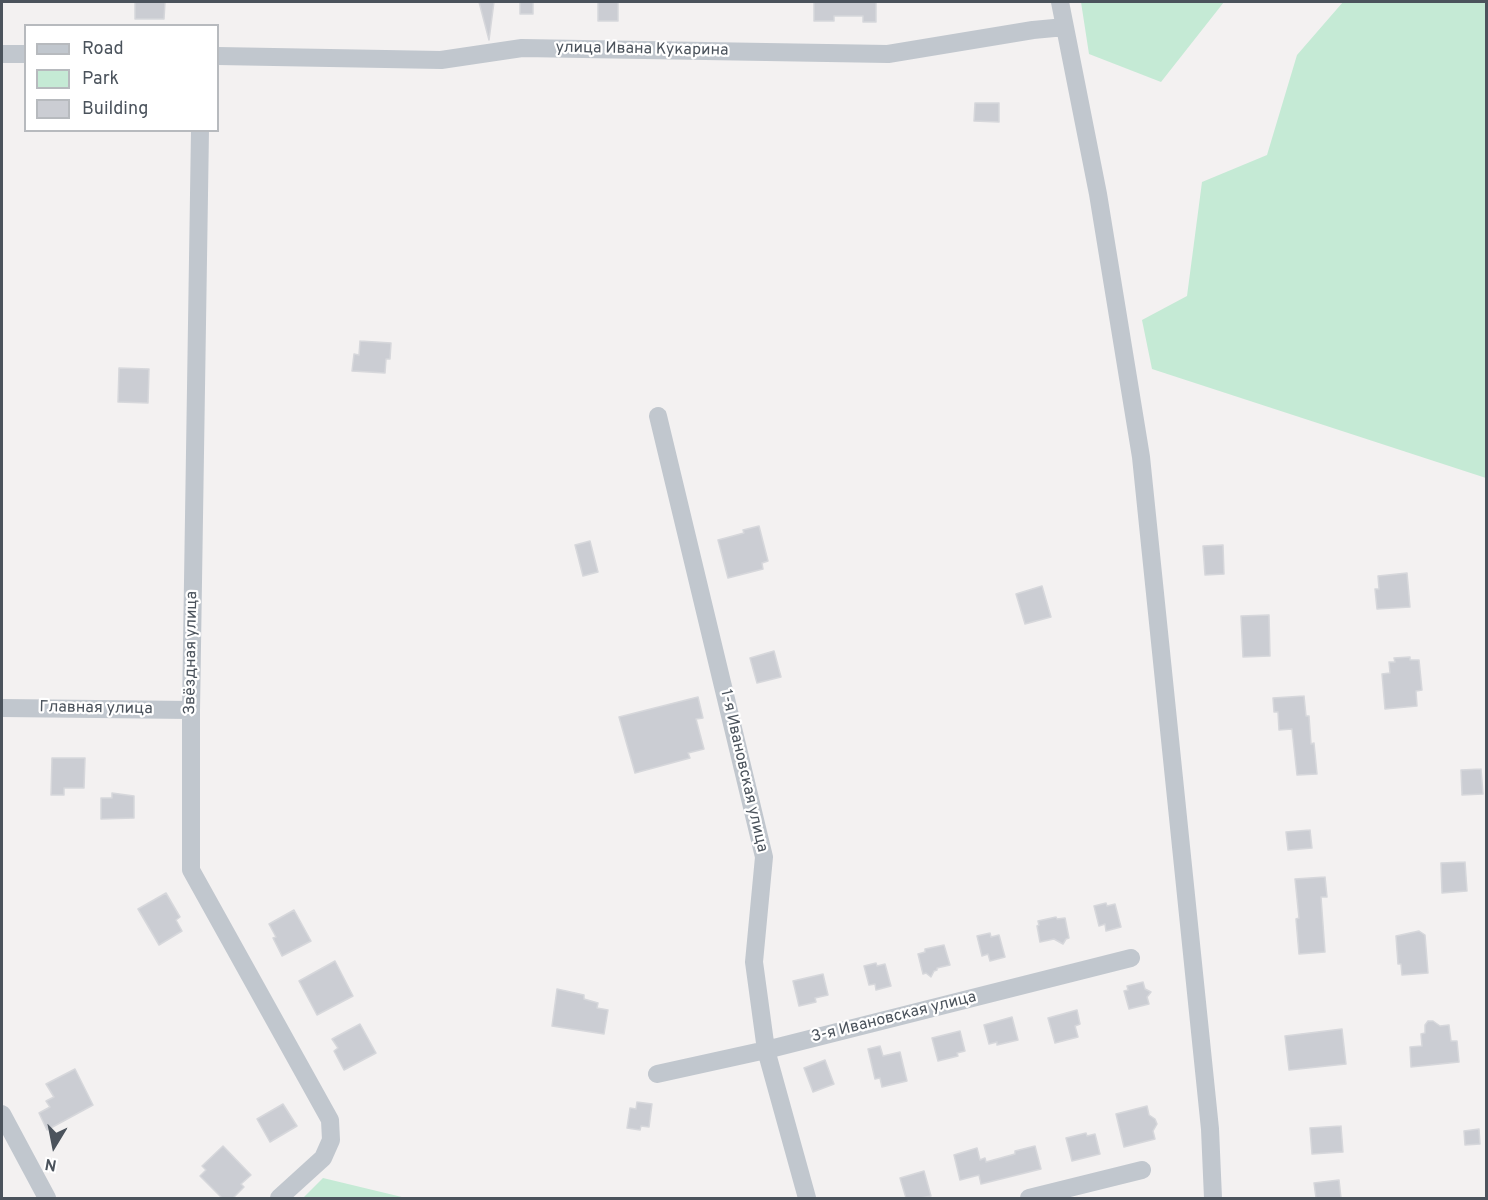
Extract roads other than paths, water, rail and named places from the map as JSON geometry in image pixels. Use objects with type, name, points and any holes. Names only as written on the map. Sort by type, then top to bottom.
[{"type":"street","points":[[1060,2],[1098,194],[1141,457],[1210,1129],[1213,1198]]},
{"type":"street","name":"улица Ивана Кукарина","points":[[219,56],[441,60],[522,48],[888,54],[1065,27]]},
{"type":"street","points":[[2,54],[24,54]]},
{"type":"street","name":"Звёздная улица","points":[[200,132],[191,710],[191,870],[330,1120],[331,1140],[323,1158],[279,1198]]},
{"type":"street","name":"1-я Ивановская улица","points":[[658,416],[764,857],[754,962],[766,1050],[807,1198]]},
{"type":"street","name":"Главная улица","points":[[2,708],[191,710]]},
{"type":"street","name":"3-я Ивановская улица","points":[[657,1074],[766,1050],[1131,958]]},
{"type":"street","points":[[2,1114],[47,1198]]},
{"type":"street","points":[[1029,1198],[1142,1170]]}]
